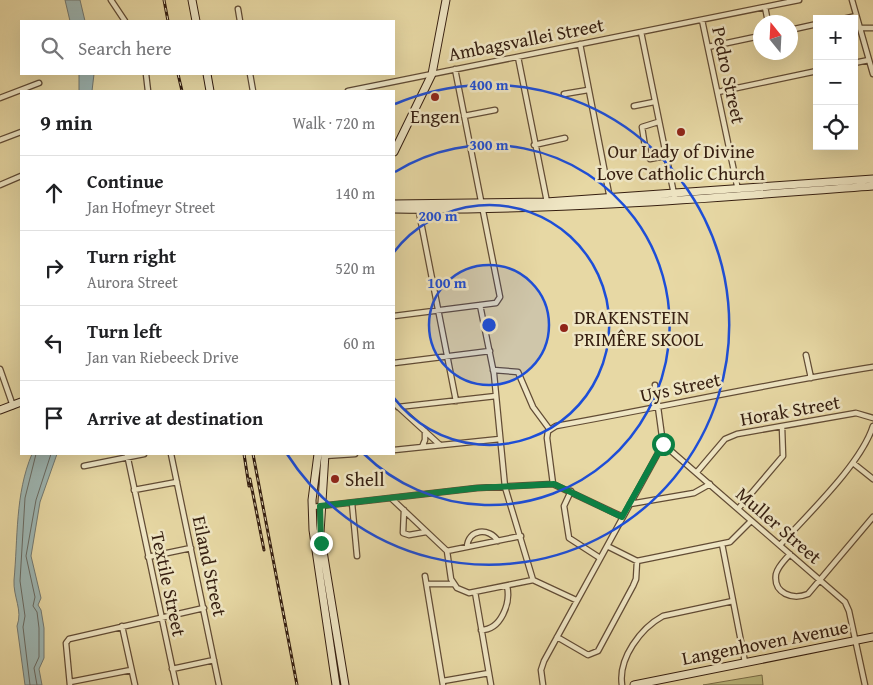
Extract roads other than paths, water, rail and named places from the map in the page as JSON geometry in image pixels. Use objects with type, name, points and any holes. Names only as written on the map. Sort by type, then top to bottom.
[{"type":"main road","points":[[192,0],[196,20]]},
{"type":"main road","points":[[395,150],[432,74],[446,0]]},
{"type":"main road","points":[[207,75],[210,90]]},
{"type":"main road","points":[[395,204],[482,207],[547,205],[873,179]]},
{"type":"main road","points":[[738,191],[873,186]]},
{"type":"main road","points":[[395,209],[418,206]]},
{"type":"main road","points":[[0,410],[18,405]]},
{"type":"main road","points":[[321,455],[314,547],[336,685]]},
{"type":"main road","points":[[316,507],[345,685]]},
{"type":"main road","name":"Langenhoven Avenue","points":[[634,685],[873,637]]},
{"type":"street","points":[[111,0],[124,20]]},
{"type":"street","name":"Ambagsvallei Street","points":[[353,90],[799,0]]},
{"type":"street","points":[[852,0],[856,15]]},
{"type":"street","points":[[765,7],[767,15]]},
{"type":"street","points":[[238,9],[240,20]]},
{"type":"street","name":"Pedro Street","points":[[702,20],[738,191]]},
{"type":"street","points":[[858,22],[873,73]]},
{"type":"street","points":[[798,28],[813,25]]},
{"type":"street","points":[[860,28],[873,28]]},
{"type":"street","points":[[641,32],[674,196]]},
{"type":"street","points":[[708,47],[753,37]]},
{"type":"street","points":[[580,44],[610,201]]},
{"type":"street","points":[[518,56],[547,205]]},
{"type":"street","points":[[858,62],[869,60]]},
{"type":"street","points":[[395,316],[480,306],[496,303],[500,297],[455,69]]},
{"type":"street","points":[[718,92],[813,72]]},
{"type":"street","points":[[146,75],[148,90]]},
{"type":"street","points":[[250,75],[253,90]]},
{"type":"street","points":[[21,90],[39,83]]},
{"type":"street","points":[[0,98],[20,90]]},
{"type":"street","points":[[564,94],[588,90]]},
{"type":"street","points":[[634,106],[654,102]]},
{"type":"street","points":[[464,116],[495,110]]},
{"type":"street","points":[[658,122],[642,127],[642,137],[649,159],[665,156]]},
{"type":"street","points":[[0,140],[20,132]]},
{"type":"street","points":[[534,145],[566,138]]},
{"type":"street","points":[[0,185],[20,176]]},
{"type":"street","points":[[418,206],[456,401]]},
{"type":"street","points":[[480,306],[493,370],[505,487],[533,580]]},
{"type":"street","points":[[395,363],[490,350]]},
{"type":"street","points":[[806,354],[811,378]]},
{"type":"street","name":"Uys Street","points":[[550,430],[556,426],[658,408],[762,385],[873,367]]},
{"type":"street","points":[[0,369],[18,405]]},
{"type":"street","points":[[493,370],[510,369],[518,372],[533,408],[550,430],[547,438],[554,484]]},
{"type":"street","points":[[543,685],[541,670],[557,637],[663,444],[655,384]]},
{"type":"street","points":[[396,405],[496,396]]},
{"type":"street","points":[[396,405],[440,445]]},
{"type":"street","name":"Horak Street","points":[[697,472],[720,444],[730,436],[856,413],[873,418]]},
{"type":"street","points":[[780,545],[853,463],[868,443],[873,426]]},
{"type":"street","points":[[738,509],[783,456],[782,427]]},
{"type":"street","points":[[422,447],[425,440],[424,431]]},
{"type":"street","points":[[395,450],[500,439]]},
{"type":"street","name":"Muller Street","points":[[663,444],[848,606],[864,685]]},
{"type":"street","name":"Eiland Street","points":[[171,455],[219,685]]},
{"type":"street","points":[[84,466],[127,456]]},
{"type":"street","name":"Textile Street","points":[[127,456],[176,685]]},
{"type":"street","points":[[853,463],[873,479]]},
{"type":"street","points":[[134,490],[177,482]]},
{"type":"street","points":[[316,507],[505,487],[554,484],[572,491],[622,517]]},
{"type":"street","points":[[630,504],[694,492],[710,484]]},
{"type":"street","points":[[572,491],[564,506],[569,538],[600,558]]},
{"type":"street","points":[[392,499],[447,552],[453,584]]},
{"type":"street","points":[[352,503],[357,556]]},
{"type":"street","points":[[404,510],[403,533],[426,532]]},
{"type":"street","points":[[790,554],[776,573],[779,588],[786,595],[800,598],[808,594],[873,517]]},
{"type":"street","points":[[607,546],[637,561],[722,544],[738,536],[751,521]]},
{"type":"street","points":[[467,547],[470,536],[488,531],[494,534],[498,541]]},
{"type":"street","points":[[447,552],[521,536]]},
{"type":"street","points":[[722,544],[745,662]]},
{"type":"street","points":[[148,557],[191,548]]},
{"type":"street","points":[[557,637],[588,655],[598,651],[633,586],[636,579],[637,561]]},
{"type":"street","points":[[425,576],[443,683],[489,673]]},
{"type":"street","points":[[427,584],[453,584],[464,592],[475,592],[533,580],[576,600]]},
{"type":"street","points":[[481,630],[490,630],[496,625],[509,601],[507,586]]},
{"type":"street","points":[[475,592],[491,685]]},
{"type":"street","points":[[622,685],[622,667],[639,635],[653,621],[663,616],[733,601]]},
{"type":"street","points":[[132,670],[70,684],[66,643],[72,636],[204,608]]},
{"type":"street","points":[[122,626],[135,685]]},
{"type":"street","points":[[172,669],[214,660]]},
{"type":"water","points":[[65,0],[80,0],[85,20],[70,20]]},
{"type":"water","points":[[79,75],[94,75],[92,90],[79,90]]},
{"type":"water","points":[[32,455],[57,455],[40,502],[31,556],[41,598],[38,605],[41,610],[44,628],[44,658],[39,669],[42,685],[25,685],[17,626],[19,614],[14,586],[20,500]]},
{"type":"railway","points":[[164,0],[168,20]]},
{"type":"railway","points":[[178,75],[182,90]]},
{"type":"railway","points":[[244,455],[249,486]]},
{"type":"railway","points":[[253,455],[297,685]]},
{"type":"railway","points":[[250,479],[264,550]]},
{"type":"place","name":"Engen","points":[[435,97]]},
{"type":"place","name":"Our Lady of Divine Love Catholic Church","points":[[681,132]]},
{"type":"place","name":"DRAKENSTEIN PRIMÊRE SKOOL","points":[[564,328]]},
{"type":"place","name":"Shell","points":[[335,479]]}]
